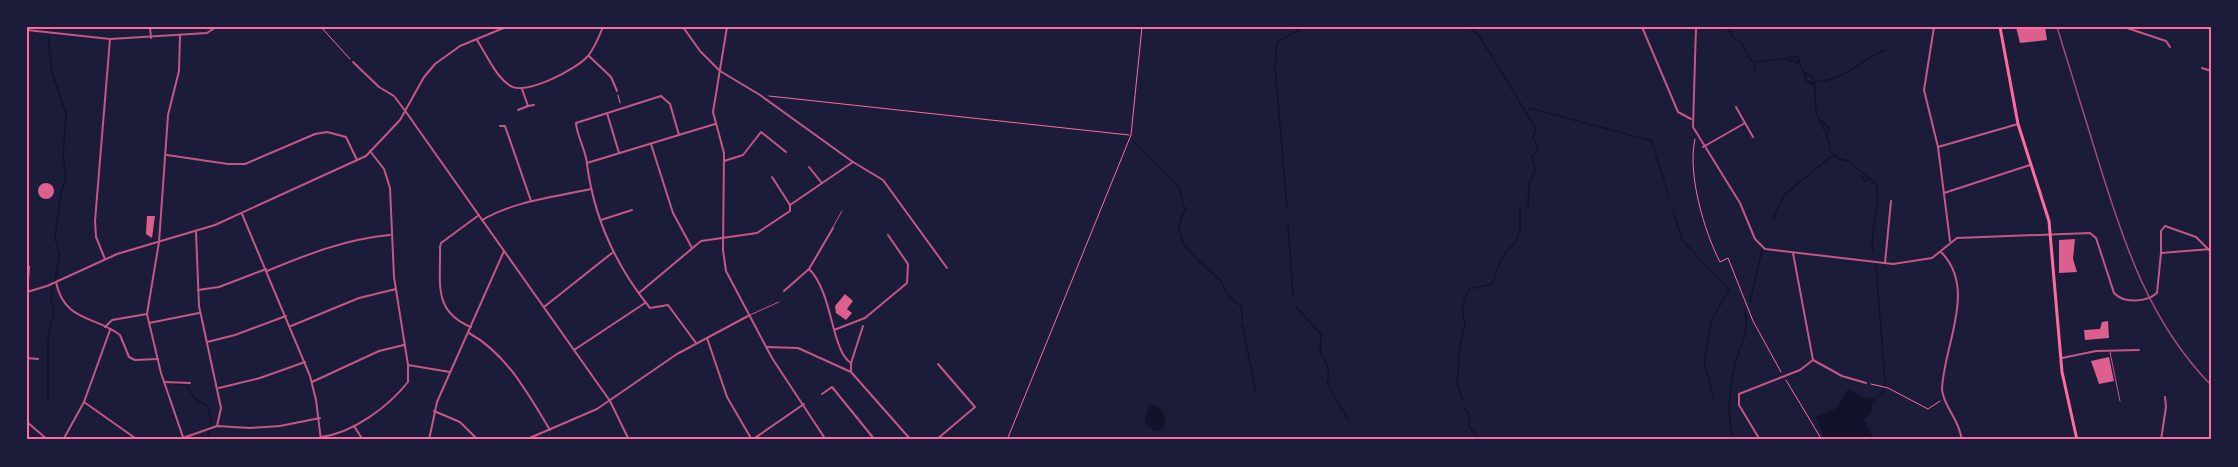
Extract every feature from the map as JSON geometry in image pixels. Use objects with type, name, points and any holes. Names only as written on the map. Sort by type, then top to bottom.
[{"type":"main road","points":[[2000,27],[2018,124],[2047,210],[2051,233],[2060,358],[2077,440]]},
{"type":"street","points":[[57,27],[57,33]]},
{"type":"street","points":[[150,27],[151,38]]},
{"type":"street","points":[[27,30],[110,39],[207,33],[216,27]]},
{"type":"street","points":[[27,292],[56,282],[105,259],[195,232],[242,214],[357,160],[370,152],[406,112],[424,77],[435,64],[449,53],[506,27]]},
{"type":"street","points":[[477,40],[509,85],[522,89],[564,72],[589,55],[603,27]]},
{"type":"street","points":[[683,27],[700,51],[720,71],[760,95],[853,162],[883,180],[947,268]]},
{"type":"street","points":[[727,27],[714,112],[724,161],[726,271],[748,316],[785,380],[804,404],[826,440]]},
{"type":"street","points":[[1642,27],[1678,112],[1691,119]]},
{"type":"street","points":[[1696,27],[1691,119],[1696,135],[1724,175],[1758,243],[1769,250],[1885,263],[1932,258],[1941,252],[1950,241],[1957,238],[2051,233],[2094,234],[2114,293],[2121,299],[2145,300],[2157,293],[2161,231],[2165,226],[2196,237],[2210,250]]},
{"type":"street","points":[[1934,27],[1924,90],[1938,147],[1950,241]]},
{"type":"street","points":[[2124,27],[2166,41],[2170,47]]},
{"type":"street","points":[[180,35],[179,71],[168,115],[159,242],[147,314],[164,382],[183,439],[217,426],[270,427],[320,418]]},
{"type":"street","points":[[105,259],[96,237],[94,221],[110,39]]},
{"type":"street","points":[[589,55],[611,77],[617,91]]},
{"type":"street","points":[[353,62],[379,87],[394,96],[406,112],[610,400],[629,440]]},
{"type":"street","points":[[2202,68],[2211,71]]},
{"type":"street","points":[[522,89],[528,106]]},
{"type":"street","points":[[679,135],[670,104],[664,97],[576,123],[588,163],[591,189],[612,253],[645,303],[652,309],[668,305],[696,343]]},
{"type":"street","points":[[518,110],[534,105]]},
{"type":"street","points":[[1736,107],[1753,137]]},
{"type":"street","points":[[607,113],[619,153]]},
{"type":"street","points":[[1703,147],[1745,123]]},
{"type":"street","points":[[588,163],[715,124]]},
{"type":"street","points":[[1938,147],[2018,124]]},
{"type":"street","points":[[500,126],[505,126],[531,201]]},
{"type":"street","points":[[167,154],[228,164],[245,164],[315,134],[327,132],[346,137],[357,160]]},
{"type":"street","points":[[724,161],[743,155],[761,132],[786,152]]},
{"type":"street","points":[[651,144],[673,213],[692,248]]},
{"type":"street","points":[[242,214],[305,362],[320,418],[321,438],[340,434],[354,426],[405,386],[409,379],[396,289],[387,178],[370,152]]},
{"type":"street","points":[[790,205],[853,162]]},
{"type":"street","points":[[1944,193],[2031,165]]},
{"type":"street","points":[[808,166],[821,182]]},
{"type":"street","points":[[639,293],[706,238],[762,231],[790,211],[790,205],[772,177]]},
{"type":"street","points":[[482,220],[495,212],[531,201],[591,189]]},
{"type":"street","points":[[1885,263],[1891,201]]},
{"type":"street","points":[[601,220],[632,210]]},
{"type":"street","points":[[471,327],[455,319],[443,303],[440,247],[441,243],[479,215]]},
{"type":"street","points":[[784,291],[809,269],[833,228]]},
{"type":"street","points":[[195,232],[201,313],[221,408],[217,426]]},
{"type":"street","points":[[198,290],[219,287],[358,238],[391,235]]},
{"type":"street","points":[[834,330],[865,318],[907,283],[908,264],[888,235]]},
{"type":"street","points":[[429,440],[434,411],[504,250]]},
{"type":"street","points":[[2161,253],[2210,250]]},
{"type":"street","points":[[1941,252],[1952,265],[1958,295],[1942,386],[1943,400],[1958,421],[1962,440]]},
{"type":"street","points":[[544,307],[612,253]]},
{"type":"street","points":[[1793,253],[1813,360]]},
{"type":"street","points":[[809,269],[825,293],[834,330],[845,359],[851,363]]},
{"type":"street","points":[[56,282],[59,297],[87,320],[120,335],[132,359],[158,359]]},
{"type":"street","points":[[290,326],[359,298],[396,289]]},
{"type":"street","points":[[574,350],[645,303]]},
{"type":"street","points":[[149,323],[201,313]]},
{"type":"street","points":[[105,327],[112,320],[147,314]]},
{"type":"street","points":[[207,342],[235,335],[286,316]]},
{"type":"street","points":[[525,440],[610,400],[696,343],[748,316]]},
{"type":"street","points":[[851,372],[851,363],[863,326]]},
{"type":"street","points":[[63,440],[84,402],[110,329]]},
{"type":"street","points":[[469,333],[486,343],[502,359],[550,430]]},
{"type":"street","points":[[706,338],[727,397],[752,440],[804,404]]},
{"type":"street","points":[[312,382],[379,351],[404,345]]},
{"type":"street","points":[[766,347],[798,348],[851,372],[911,440]]},
{"type":"street","points":[[2060,358],[2109,350],[2139,350]]},
{"type":"street","points":[[27,358],[38,359]]},
{"type":"street","points":[[1760,440],[1739,405],[1739,395],[1800,370],[1813,360]]},
{"type":"street","points":[[1813,360],[1842,376],[1866,383]]},
{"type":"street","points":[[218,388],[260,378],[305,362]]},
{"type":"street","points":[[936,440],[975,406],[938,364]]},
{"type":"street","points":[[408,365],[450,372]]},
{"type":"street","points":[[164,382],[190,384]]},
{"type":"street","points":[[822,394],[832,387],[875,440]]},
{"type":"street","points":[[2162,440],[2166,407],[2164,397]]},
{"type":"street","points":[[84,402],[135,438]]},
{"type":"street","points":[[434,411],[460,422],[478,440]]},
{"type":"street","points":[[27,422],[48,440]]},
{"type":"street","points":[[354,426],[363,440]]},
{"type":"lane","points":[[833,228],[842,211]]},
{"type":"lane","points":[[748,316],[779,302]]},
{"type":"lane","points":[[2109,350],[2120,401]]},
{"type":"path","points":[[321,27],[353,62]]},
{"type":"path","points":[[1007,440],[1131,135],[1142,27]]},
{"type":"path","points":[[617,91],[622,108]]},
{"type":"path","points":[[760,95],[1020,125],[1131,135]]},
{"type":"path","points":[[1696,135],[1693,149],[1698,204],[1717,256],[1720,262],[1728,258],[1753,321],[1822,440]]},
{"type":"path","points":[[1866,383],[1888,388],[1928,408],[1943,400]]},
{"type":"shaded area","points":[[1848,389],[1867,399],[1872,396],[1876,402],[1870,406],[1873,410],[1864,420],[1874,440],[1825,440],[1816,417],[1837,408]]},
{"type":"shaded area","points":[[1150,404],[1158,406],[1164,414],[1165,425],[1161,430],[1155,431],[1146,425],[1145,417]]},
{"type":"building","points":[[2016,27],[2045,27],[2047,40],[2020,43]]},
{"type":"building","points":[[46,183],[54,191],[46,199],[38,191]]},
{"type":"building","points":[[147,216],[155,216],[152,238],[146,234]]},
{"type":"building","points":[[2075,239],[2073,259],[2077,272],[2059,273],[2059,240]]},
{"type":"building","points":[[27,266],[30,266],[29,280],[27,280]]},
{"type":"building","points":[[845,294],[853,301],[847,309],[852,313],[846,320],[836,313],[835,306]]},
{"type":"building","points":[[2108,321],[2109,338],[2085,340],[2084,330],[2100,329],[2102,322]]},
{"type":"building","points":[[2109,357],[2114,381],[2099,384],[2091,361]]},
{"type":"waterway","points":[[1287,209],[1275,67],[1277,42],[1304,27]]},
{"type":"waterway","points":[[1467,27],[1479,35],[1536,129],[1533,137],[1538,151],[1532,155],[1535,171],[1529,185],[1528,206]]},
{"type":"waterway","points":[[1727,27],[1733,37],[1741,43],[1750,59],[1755,62],[1784,59],[1799,63],[1804,73],[1812,76],[1816,110],[1828,138],[1830,151],[1839,159],[1848,161],[1876,184],[1878,202],[1872,244],[1873,253]]},
{"type":"waterway","points":[[48,37],[52,72],[66,114],[63,156],[66,177],[61,193],[55,238],[60,256],[51,299],[54,310],[48,340],[48,399]]},
{"type":"waterway","points":[[1815,82],[1835,78],[1885,50]]},
{"type":"waterway","points":[[1787,58],[1798,57],[1799,62]]},
{"type":"waterway","points":[[1755,63],[1755,71]]},
{"type":"waterway","points":[[1805,74],[1806,80],[1814,85]]},
{"type":"waterway","points":[[1529,108],[1652,141],[1669,198]]},
{"type":"waterway","points":[[1822,121],[1829,128],[1828,134]]},
{"type":"waterway","points":[[1133,141],[1179,187],[1185,210],[1180,221],[1183,242],[1196,259],[1221,281],[1228,296],[1241,306],[1242,319]]},
{"type":"waterway","points":[[1773,219],[1784,195],[1833,155]]},
{"type":"waterway","points":[[1861,175],[1865,181],[1868,180]]},
{"type":"waterway","points":[[1463,401],[1457,383],[1460,343],[1465,326],[1462,307],[1469,289],[1492,284],[1502,257],[1516,242],[1520,230],[1520,209]]},
{"type":"waterway","points":[[1673,210],[1682,240],[1729,290],[1712,319],[1704,363],[1714,398]]},
{"type":"waterway","points":[[1288,225],[1293,296]]},
{"type":"waterway","points":[[1750,302],[1762,250]]},
{"type":"waterway","points":[[1875,400],[1884,392],[1885,382],[1876,266]]},
{"type":"waterway","points":[[1295,306],[1321,334],[1320,353],[1328,367],[1327,383],[1348,420]]},
{"type":"waterway","points":[[1733,440],[1729,413],[1730,393],[1735,365],[1745,334],[1745,312]]},
{"type":"waterway","points":[[1242,323],[1256,394]]},
{"type":"waterway","points":[[171,383],[187,385],[194,398],[208,406],[211,422],[207,440]]},
{"type":"waterway","points":[[1464,408],[1469,414],[1469,426],[1480,440]]},
{"type":"railway","points":[[2057,27],[2108,193],[2129,252],[2155,309],[2171,336],[2211,385]]}]
